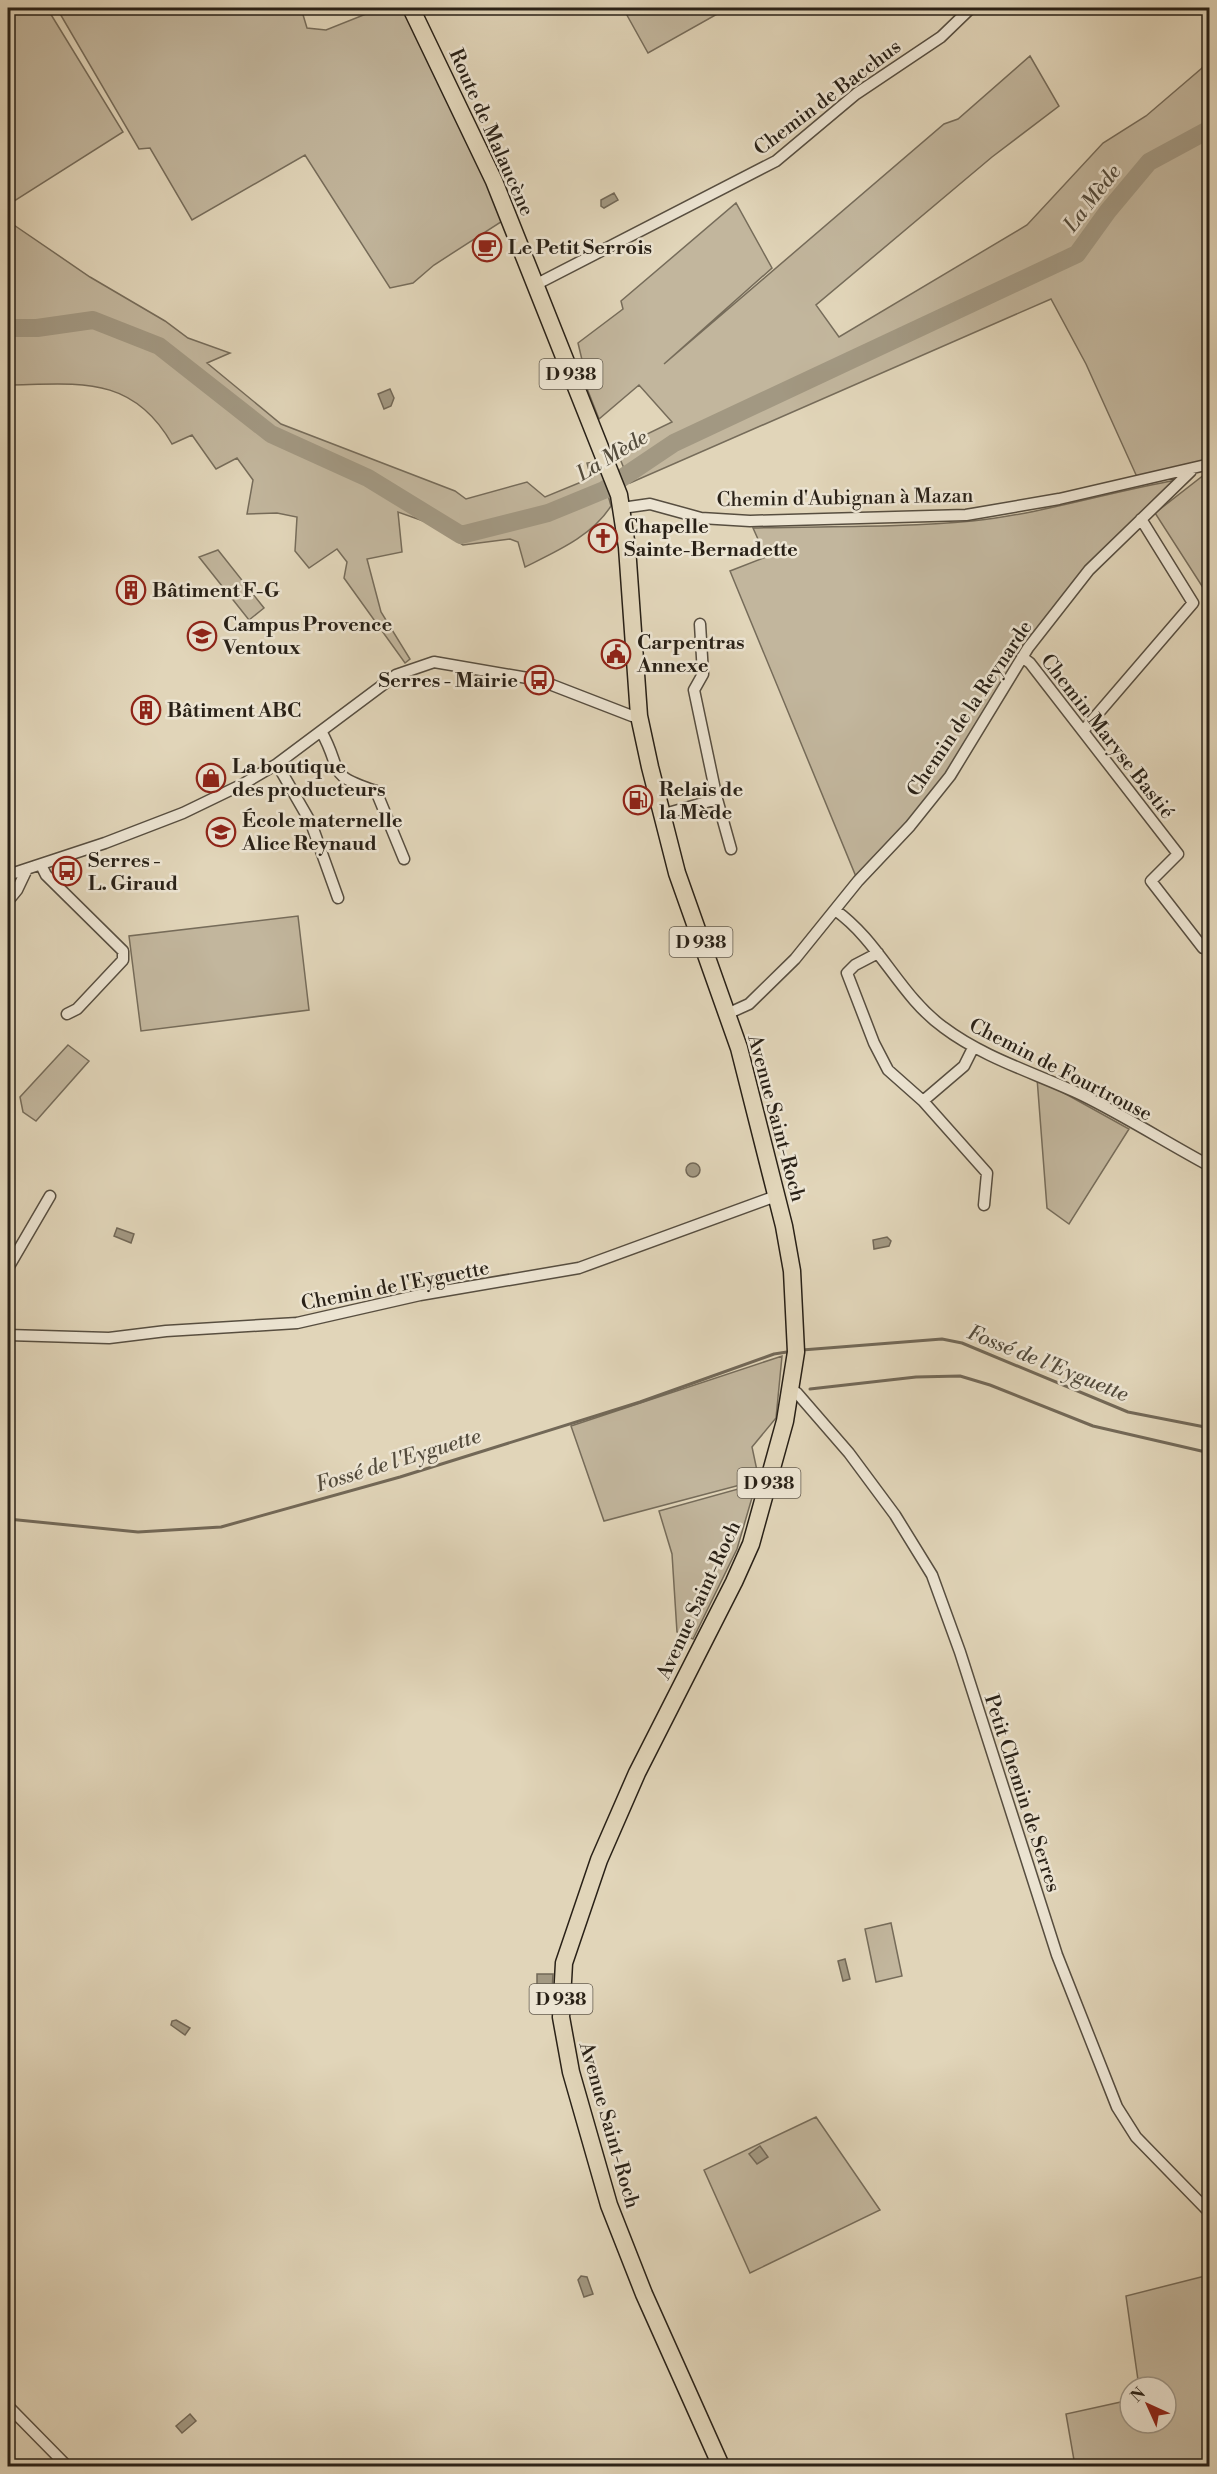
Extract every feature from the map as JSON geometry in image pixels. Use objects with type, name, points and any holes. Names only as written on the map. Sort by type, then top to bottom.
[{"type":"main road","name":"Route de Malaucène","points":[[411,8],[485,160],[612,476]]},
{"type":"main road","name":"Avenue Saint-Roch","points":[[612,476],[621,502],[639,716],[661,815],[677,873],[727,1014],[776,1196],[789,1252],[794,1300],[796,1352],[792,1391],[765,1499],[751,1544],[637,1773],[603,1851],[572,1934],[564,1963],[561,1991],[565,2044],[609,2205],[644,2294],[721,2466]]},
{"type":"street","name":"Chemin de Bacchus","points":[[536,285],[776,161],[856,94],[941,37],[971,8]]},
{"type":"street","name":"Chemin d'Aubignan à Mazan","points":[[621,502],[650,504],[701,518],[750,521],[966,515],[1059,499],[1191,471],[1209,464]]},
{"type":"street","name":"Chemin de la Reynarde","points":[[727,1014],[754,1000],[810,942],[950,776],[1022,657],[1089,570],[1191,471]]},
{"type":"street","points":[[1083,731],[1193,603],[1141,519]]},
{"type":"street","points":[[700,624],[703,674],[694,690],[717,799],[731,849]]},
{"type":"street","name":"Chemin Maryse Bastié","points":[[1022,657],[1083,731],[1178,854],[1151,881],[1203,948]]},
{"type":"street","points":[[8,875],[42,865],[183,813],[243,784],[277,764],[396,675],[434,662],[539,680],[632,716],[639,716]]},
{"type":"street","points":[[321,732],[338,772],[344,780],[376,791],[404,859]]},
{"type":"street","points":[[277,764],[310,823],[338,898]]},
{"type":"street","points":[[661,815],[717,799]]},
{"type":"street","points":[[56,885],[68,871],[69,855]]},
{"type":"street","points":[[42,865],[46,876],[118,945],[124,956],[123,960],[77,1009],[67,1014]]},
{"type":"street","points":[[8,901],[17,890],[27,869]]},
{"type":"street","name":"Chemin de Fourtrouse","points":[[835,910],[850,921],[934,1020],[973,1048],[1083,1096],[1209,1166]]},
{"type":"street","points":[[878,953],[855,964],[847,973],[874,1043],[888,1070],[923,1101],[987,1173],[988,1185],[984,1205]]},
{"type":"street","points":[[923,1101],[964,1066],[973,1048]]},
{"type":"street","points":[[8,1268],[50,1196]]},
{"type":"street","name":"Chemin de l'Eyguette","points":[[8,1335],[109,1338],[309,1320],[420,1295],[579,1268],[776,1196]]},
{"type":"street","name":"Petit Chemin de Serres","points":[[792,1391],[796,1392],[849,1453],[895,1515],[932,1575],[960,1652],[972,1696],[1058,1955],[1117,2107],[1136,2137],[1209,2213]]},
{"type":"street","points":[[8,2406],[67,2466]]},
{"type":"shaded area","points":[[47,8],[123,132],[8,205],[8,10]]},
{"type":"shaded area","points":[[62,8],[301,8],[307,28],[326,30],[381,8],[406,8],[504,220],[434,265],[413,283],[390,288],[305,155],[192,220],[150,148],[139,149],[59,12]]},
{"type":"shaded area","points":[[623,8],[728,8],[648,53]]},
{"type":"shaded area","points":[[1030,56],[1059,106],[992,157],[816,305],[839,337],[1027,225],[1103,143],[1146,116],[1202,68],[1209,56],[1209,460],[1137,477],[1086,364],[1051,299],[630,483],[616,449],[672,422],[639,385],[599,419],[579,368],[583,364],[578,343],[623,309],[621,301],[736,203],[772,268],[664,364],[944,124],[958,119]]},
{"type":"shaded area","points":[[614,193],[618,200],[604,208],[601,206],[601,200]]},
{"type":"shaded area","points":[[8,221],[90,277],[165,321],[188,338],[230,353],[207,363],[281,424],[455,491],[466,499],[527,482],[545,497],[591,478],[587,463],[599,461],[611,506],[603,517],[584,534],[561,549],[525,567],[518,542],[510,539],[463,545],[429,523],[398,512],[402,552],[367,559],[381,612],[410,659],[405,663],[344,578],[347,562],[337,549],[309,568],[295,551],[297,517],[277,513],[247,514],[253,480],[237,458],[216,469],[192,435],[172,444],[156,421],[139,405],[121,394],[80,385],[8,385]]},
{"type":"shaded area","points":[[390,389],[394,398],[391,406],[384,409],[378,394]]},
{"type":"shaded area","points":[[1210,471],[1209,597],[1155,513]]},
{"type":"shaded area","points":[[1177,480],[1094,558],[949,774],[857,879],[730,571],[766,557],[753,528],[890,526],[972,521],[1049,508]]},
{"type":"shaded area","points":[[8,483],[12,490],[14,538],[8,541]]},
{"type":"shaded area","points":[[218,550],[264,608],[249,620],[199,557]]},
{"type":"shaded area","points":[[298,916],[309,1010],[141,1031],[129,936]]},
{"type":"shaded area","points":[[68,1045],[89,1061],[36,1121],[23,1112],[20,1097]]},
{"type":"shaded area","points":[[1037,1078],[1129,1129],[1069,1224],[1047,1208]]},
{"type":"shaded area","points":[[690,1163],[696,1163],[700,1170],[696,1177],[690,1177],[686,1173],[686,1167]]},
{"type":"shaded area","points":[[117,1228],[134,1234],[131,1243],[114,1236]]},
{"type":"shaded area","points":[[887,1237],[891,1241],[889,1246],[874,1249],[873,1240]]},
{"type":"shaded area","points":[[782,1356],[776,1418],[752,1447],[759,1480],[604,1521],[571,1426]]},
{"type":"shaded area","points":[[756,1484],[737,1549],[693,1639],[677,1632],[672,1554],[659,1511]]},
{"type":"shaded area","points":[[891,1923],[902,1976],[876,1982],[865,1929]]},
{"type":"shaded area","points":[[845,1959],[850,1979],[843,1981],[838,1961]]},
{"type":"shaded area","points":[[537,1974],[553,1974],[552,1992],[537,1990]]},
{"type":"shaded area","points":[[176,2020],[190,2028],[185,2035],[171,2025],[172,2021]]},
{"type":"shaded area","points":[[816,2117],[880,2210],[750,2273],[704,2170]]},
{"type":"shaded area","points":[[760,2146],[768,2157],[757,2164],[749,2154]]},
{"type":"shaded area","points":[[1209,2275],[1209,2466],[1075,2466],[1066,2414],[1118,2403],[1118,2435],[1178,2435],[1178,2375],[1137,2375],[1126,2296]]},
{"type":"shaded area","points":[[581,2276],[587,2277],[593,2294],[584,2297],[578,2280]]},
{"type":"shaded area","points":[[190,2414],[196,2421],[182,2433],[176,2426]]},
{"type":"waterway","name":"La Mède","points":[[8,328],[37,328],[93,320],[159,346],[271,434],[368,478],[461,535],[548,513],[604,490],[674,443],[1077,254],[1108,211],[1149,162],[1210,129]]},
{"type":"waterway","name":"Fossé de l'Eyguette","points":[[802,1350],[942,1339],[962,1343],[1128,1412],[1210,1428]]},
{"type":"waterway","name":"Fossé de l'Eyguette","points":[[8,1519],[138,1532],[221,1527],[400,1477],[640,1402],[774,1354],[787,1352]]},
{"type":"waterway","points":[[810,1389],[916,1377],[960,1376],[990,1385],[1093,1426],[1210,1453]]},
{"type":"place","name":"Le Petit Serrois","points":[[487,247]]},
{"type":"place","name":"Chapelle Sainte-Bernadette","points":[[603,538]]},
{"type":"place","name":"Bâtiment F-G","points":[[131,590]]},
{"type":"place","name":"Campus Provence Ventoux","points":[[202,636]]},
{"type":"place","name":"Carpentras Annexe","points":[[616,654]]},
{"type":"place","name":"Serres - Mairie","points":[[539,680]]},
{"type":"place","name":"Bâtiment ABC","points":[[146,710]]},
{"type":"place","name":"La boutique des producteurs","points":[[211,778]]},
{"type":"place","name":"Relais de la Mède","points":[[638,800]]},
{"type":"place","name":"École maternelle Alice Reynaud","points":[[221,832]]},
{"type":"place","name":"Serres - L. Giraud","points":[[67,871]]}]
